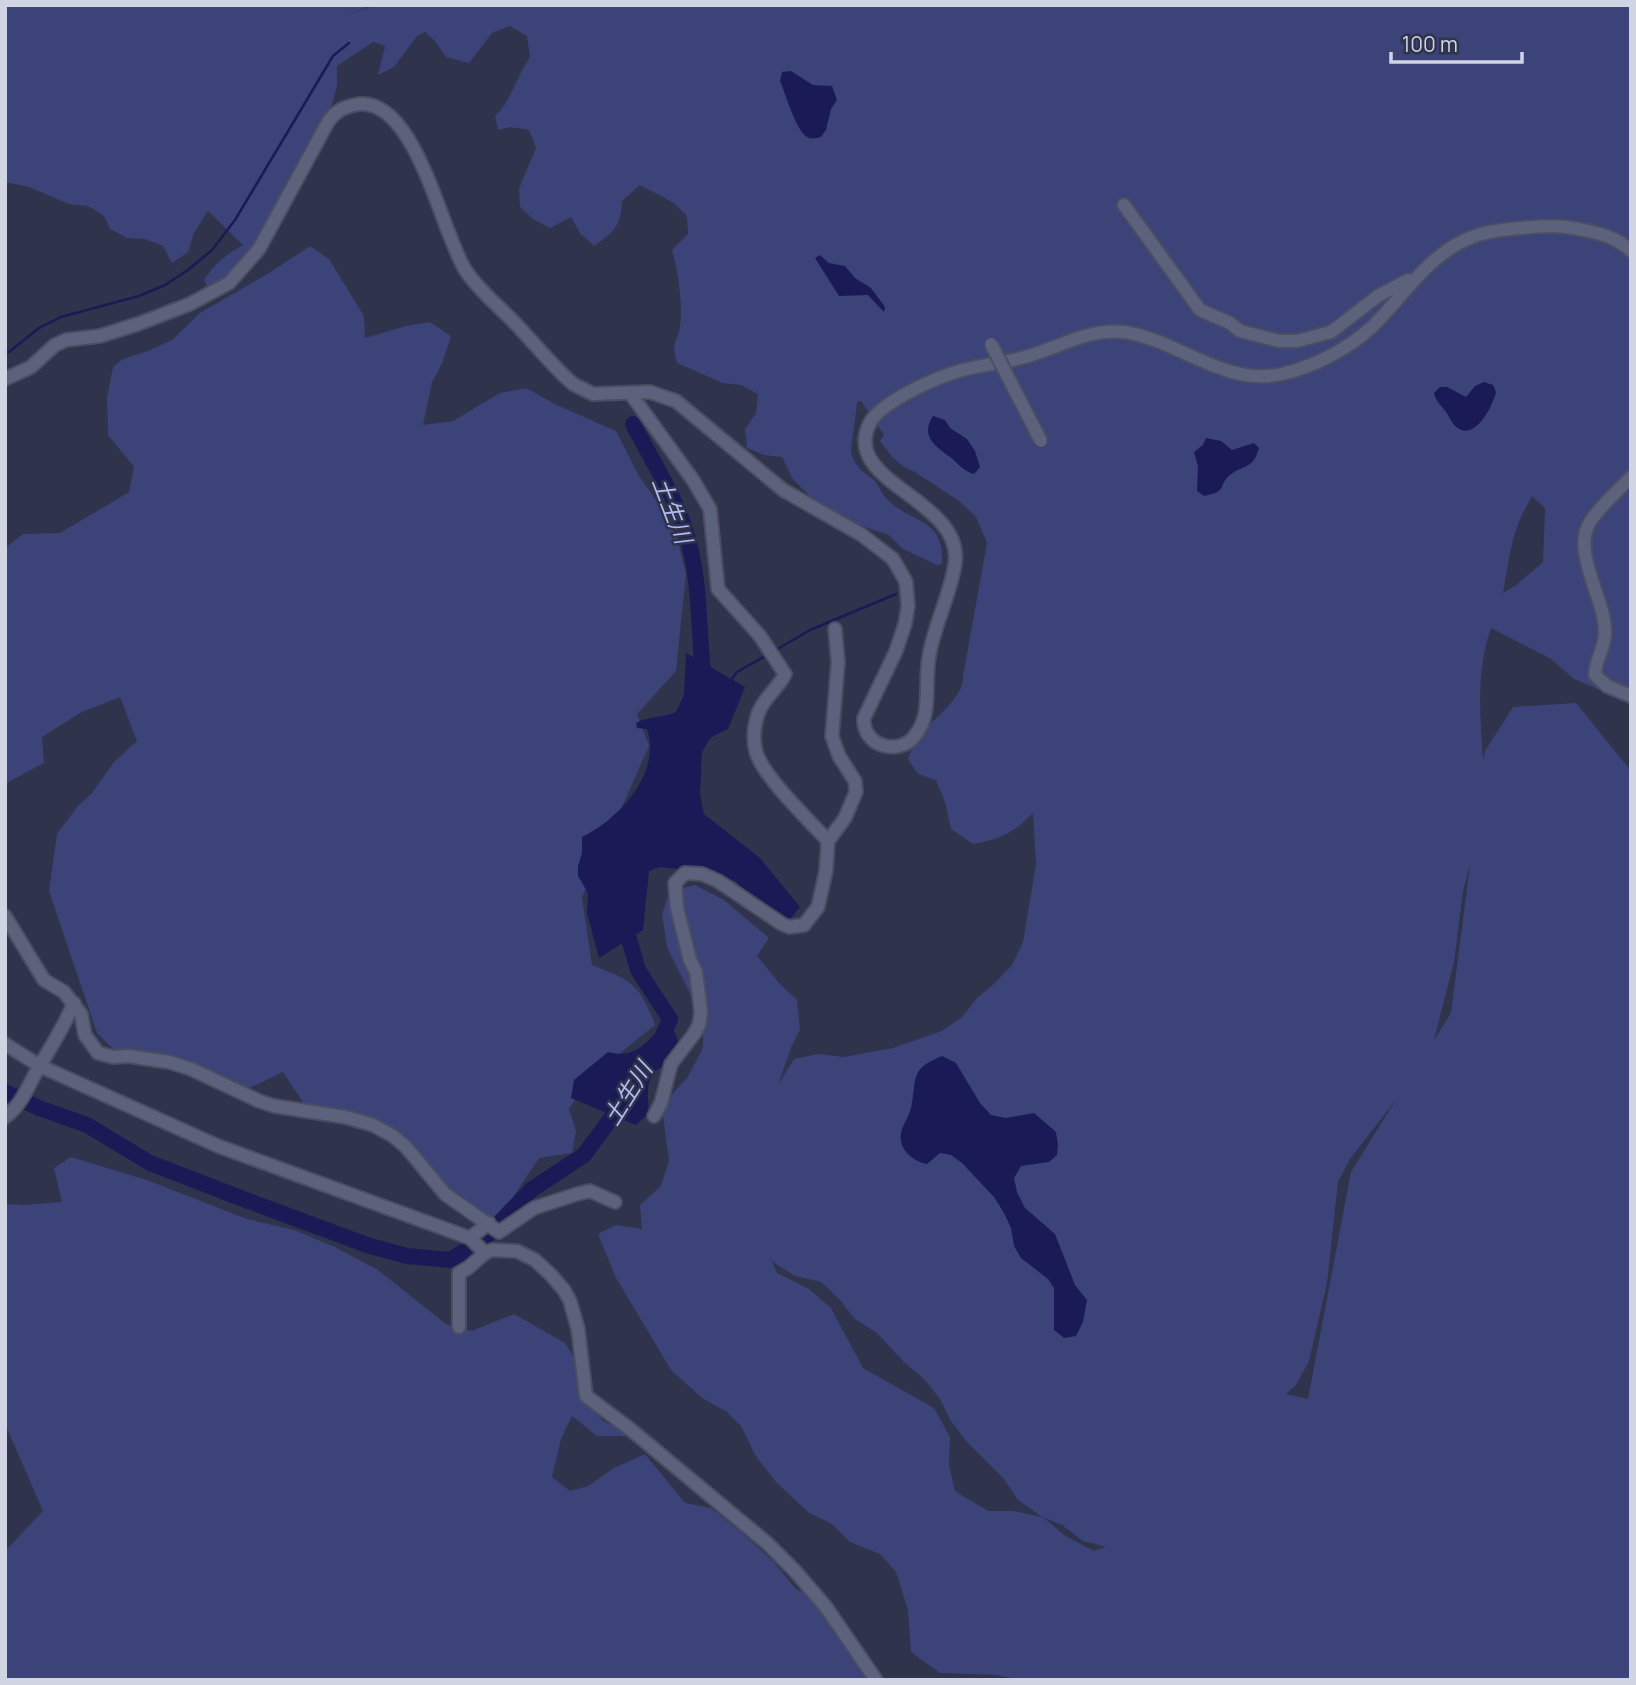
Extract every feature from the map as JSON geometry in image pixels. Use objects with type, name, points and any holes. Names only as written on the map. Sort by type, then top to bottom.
[{"type":"street","points":[[5,379],[30,367],[55,345],[66,340],[100,336],[138,324],[190,304],[229,283],[258,249],[336,111],[366,103],[386,111],[399,124],[413,148],[457,254],[474,283],[573,384],[593,394],[650,392],[676,401],[783,490],[862,535],[893,559],[906,582],[908,606],[905,624],[896,651],[864,718],[865,731],[874,743],[885,746],[905,744],[912,740],[923,721],[927,705],[928,660],[954,565],[955,545],[944,524],[871,462],[865,448],[868,426],[875,414],[891,402],[950,373],[1026,357],[1097,331],[1125,332],[1156,341],[1232,373],[1259,378],[1284,374],[1329,357],[1370,328],[1424,271],[1463,240],[1489,231],[1557,226],[1592,231],[1623,243],[1631,251]]},
{"type":"street","points":[[1124,205],[1200,310],[1230,323],[1240,331],[1279,341],[1297,341],[1331,332],[1378,296],[1424,271]]},
{"type":"street","points":[[990,344],[1041,441]]},
{"type":"street","points":[[630,393],[693,480],[710,509],[719,589],[761,636],[785,674],[780,686],[764,701],[758,714],[754,736],[756,753],[766,771],[828,841]]},
{"type":"street","points":[[1631,477],[1591,521],[1586,530],[1585,542],[1587,565],[1603,609],[1605,634],[1595,663],[1595,675],[1607,686],[1631,696]]},
{"type":"street","points":[[653,1116],[661,1103],[671,1064],[694,1034],[701,1012],[696,972],[690,960],[677,908],[675,883],[685,873],[702,874],[729,887],[782,925],[789,927],[804,925],[818,906],[826,871],[828,841],[845,818],[856,792],[855,781],[839,756],[832,736],[838,662],[835,629]]},
{"type":"street","points":[[5,916],[44,980],[64,992],[74,1003],[81,1014],[85,1035],[98,1053],[169,1062],[274,1106],[345,1117],[373,1125],[406,1147],[445,1194],[499,1232],[534,1208],[577,1194],[590,1191],[615,1202]]},
{"type":"street","points":[[5,1117],[63,1028],[74,1003]]},
{"type":"street","points":[[5,1044],[40,1066],[218,1146],[472,1240],[485,1253]]},
{"type":"street","points":[[472,1240],[489,1223]]},
{"type":"street","points":[[459,1327],[459,1273],[492,1250],[517,1251],[535,1260],[564,1290],[573,1311],[578,1329],[586,1396],[630,1429],[767,1543],[826,1607],[876,1680]]},
{"type":"shaded area","points":[[5,5],[372,5],[347,15],[375,5],[1631,5],[1631,703],[1574,679],[1551,659],[1491,628],[1483,660],[1480,693],[1483,760],[1485,751],[1513,707],[1576,703],[1631,771],[1631,1680],[1022,1680],[996,1675],[940,1673],[911,1652],[908,1610],[896,1572],[880,1554],[850,1542],[832,1524],[809,1513],[776,1482],[755,1455],[741,1426],[727,1412],[702,1398],[671,1370],[616,1278],[598,1234],[616,1225],[642,1229],[640,1205],[661,1186],[669,1160],[663,1116],[672,1094],[687,1078],[703,1048],[703,1019],[667,947],[662,914],[670,891],[695,885],[724,900],[769,938],[757,956],[797,1000],[800,1030],[778,1085],[794,1059],[818,1054],[843,1057],[893,1048],[942,1031],[962,1017],[978,997],[1012,965],[1023,942],[1036,864],[1033,813],[1006,834],[973,844],[951,829],[945,802],[936,780],[918,774],[908,759],[917,738],[952,701],[962,684],[987,543],[976,517],[959,501],[893,458],[880,441],[884,435],[861,401],[857,402],[852,456],[861,470],[874,480],[884,496],[895,506],[932,528],[938,537],[942,564],[937,565],[903,549],[889,535],[835,517],[820,507],[793,479],[782,457],[764,455],[747,448],[745,429],[756,413],[758,394],[741,385],[723,383],[677,363],[675,346],[681,308],[672,250],[688,234],[687,216],[674,203],[640,185],[622,201],[615,228],[594,246],[580,233],[571,217],[550,228],[533,219],[520,207],[519,188],[536,148],[529,130],[510,127],[498,130],[495,116],[530,57],[527,36],[510,26],[492,33],[469,63],[446,57],[425,32],[417,36],[394,67],[378,75],[385,46],[373,42],[337,66],[337,86],[332,104],[303,152],[255,258],[209,291],[204,280],[208,274],[221,260],[243,245],[208,211],[194,233],[188,252],[172,263],[163,246],[145,239],[127,238],[110,229],[104,216],[88,206],[69,204],[29,187],[5,182]],"holes":[[[1532,496],[1545,508],[1543,562],[1503,593],[1519,521]],[[1470,865],[1451,1013],[1434,1040],[1454,962],[1463,891]],[[1395,1101],[1351,1172],[1308,1399],[1286,1394],[1296,1385],[1309,1361],[1327,1283],[1338,1182],[1350,1159]],[[770,1257],[773,1262],[795,1276],[821,1282],[855,1319],[877,1333],[924,1379],[966,1441],[1004,1479],[1018,1500],[1042,1517],[1014,1511],[988,1511],[955,1491],[949,1465],[950,1437],[934,1408],[863,1368],[831,1308],[809,1289],[777,1273]],[[1043,1517],[1062,1525],[1083,1541],[1106,1547],[1094,1551],[1064,1535]]]},
{"type":"shaded area","points":[[310,246],[329,259],[364,316],[365,338],[430,322],[451,336],[442,364],[432,382],[423,425],[453,421],[500,393],[526,388],[616,431],[639,476],[659,504],[677,538],[686,574],[676,671],[637,714],[649,746],[582,897],[592,965],[632,985],[644,1000],[655,1025],[588,1079],[569,1109],[576,1131],[572,1153],[539,1158],[496,1223],[462,1208],[406,1146],[367,1116],[310,1113],[283,1072],[235,1095],[207,1068],[120,1056],[97,1033],[49,891],[57,834],[114,762],[137,741],[120,697],[80,713],[42,737],[44,763],[5,784],[5,548],[23,534],[60,533],[129,492],[134,467],[108,435],[107,398],[113,367],[123,359],[172,340],[200,313]]},
{"type":"shaded area","points":[[71,1157],[147,1180],[247,1219],[294,1230],[335,1247],[378,1270],[446,1324],[472,1331],[514,1314],[565,1343],[581,1369],[584,1399],[603,1421],[633,1436],[597,1436],[572,1416],[561,1439],[552,1477],[570,1491],[588,1486],[614,1468],[645,1454],[685,1503],[711,1508],[773,1561],[796,1589],[830,1606],[872,1680],[5,1680],[5,1551],[43,1511],[5,1424],[5,1204],[62,1202],[54,1168]]},
{"type":"water","points":[[791,71],[813,85],[832,86],[837,100],[821,137],[809,138],[804,135],[796,121],[780,81],[782,72]]},
{"type":"water","points":[[820,255],[829,263],[845,266],[855,278],[871,288],[885,307],[884,312],[868,295],[839,296],[815,258]]},
{"type":"water","points":[[1484,382],[1493,385],[1496,392],[1491,405],[1476,427],[1462,430],[1454,425],[1434,393],[1440,387],[1447,387],[1466,397],[1475,386]]},
{"type":"water","points":[[933,416],[945,420],[950,428],[967,439],[975,451],[980,467],[974,474],[964,469],[931,440],[928,429]]},
{"type":"water","points":[[1206,438],[1221,441],[1232,450],[1254,443],[1259,448],[1251,463],[1230,475],[1220,490],[1204,496],[1197,491],[1198,466],[1194,452],[1203,445]]},
{"type":"water","points":[[686,653],[745,687],[728,729],[710,738],[702,752],[700,794],[704,814],[760,858],[800,907],[784,927],[735,881],[705,872],[660,867],[649,871],[643,930],[599,958],[587,913],[588,893],[578,876],[582,837],[623,807],[643,778],[650,746],[647,729],[637,728],[636,723],[676,712],[684,695]]},
{"type":"water","points":[[669,1021],[678,1043],[677,1053],[670,1065],[661,1068],[651,1077],[648,1089],[649,1113],[636,1125],[571,1098],[574,1080],[608,1052],[619,1054],[635,1050]]},
{"type":"water","points":[[942,1056],[956,1063],[980,1103],[991,1115],[1006,1118],[1034,1113],[1056,1132],[1057,1155],[1049,1162],[1021,1166],[1014,1178],[1025,1208],[1055,1234],[1075,1285],[1087,1300],[1083,1322],[1076,1336],[1064,1338],[1054,1330],[1054,1288],[1048,1279],[1021,1258],[1014,1246],[1011,1228],[994,1197],[951,1155],[940,1153],[927,1164],[910,1156],[903,1147],[902,1129],[911,1108],[916,1076],[924,1066]]},
{"type":"waterway","points":[[5,352],[9,352],[39,328],[61,317],[139,296],[165,285],[212,250],[235,220],[333,56],[349,43]]},
{"type":"waterway","name":"土生川","points":[[633,424],[670,492],[692,553],[704,680]]},
{"type":"waterway","points":[[776,650],[810,630],[896,594]]},
{"type":"waterway","points":[[730,681],[737,672],[767,655]]},
{"type":"waterway","name":"土生川","points":[[623,919],[638,970],[670,1019],[661,1040]]},
{"type":"waterway","name":"土生川","points":[[5,1092],[39,1108],[87,1125],[150,1163],[246,1200],[367,1245],[407,1256],[450,1260],[483,1240],[531,1190],[584,1155],[626,1098]]}]
